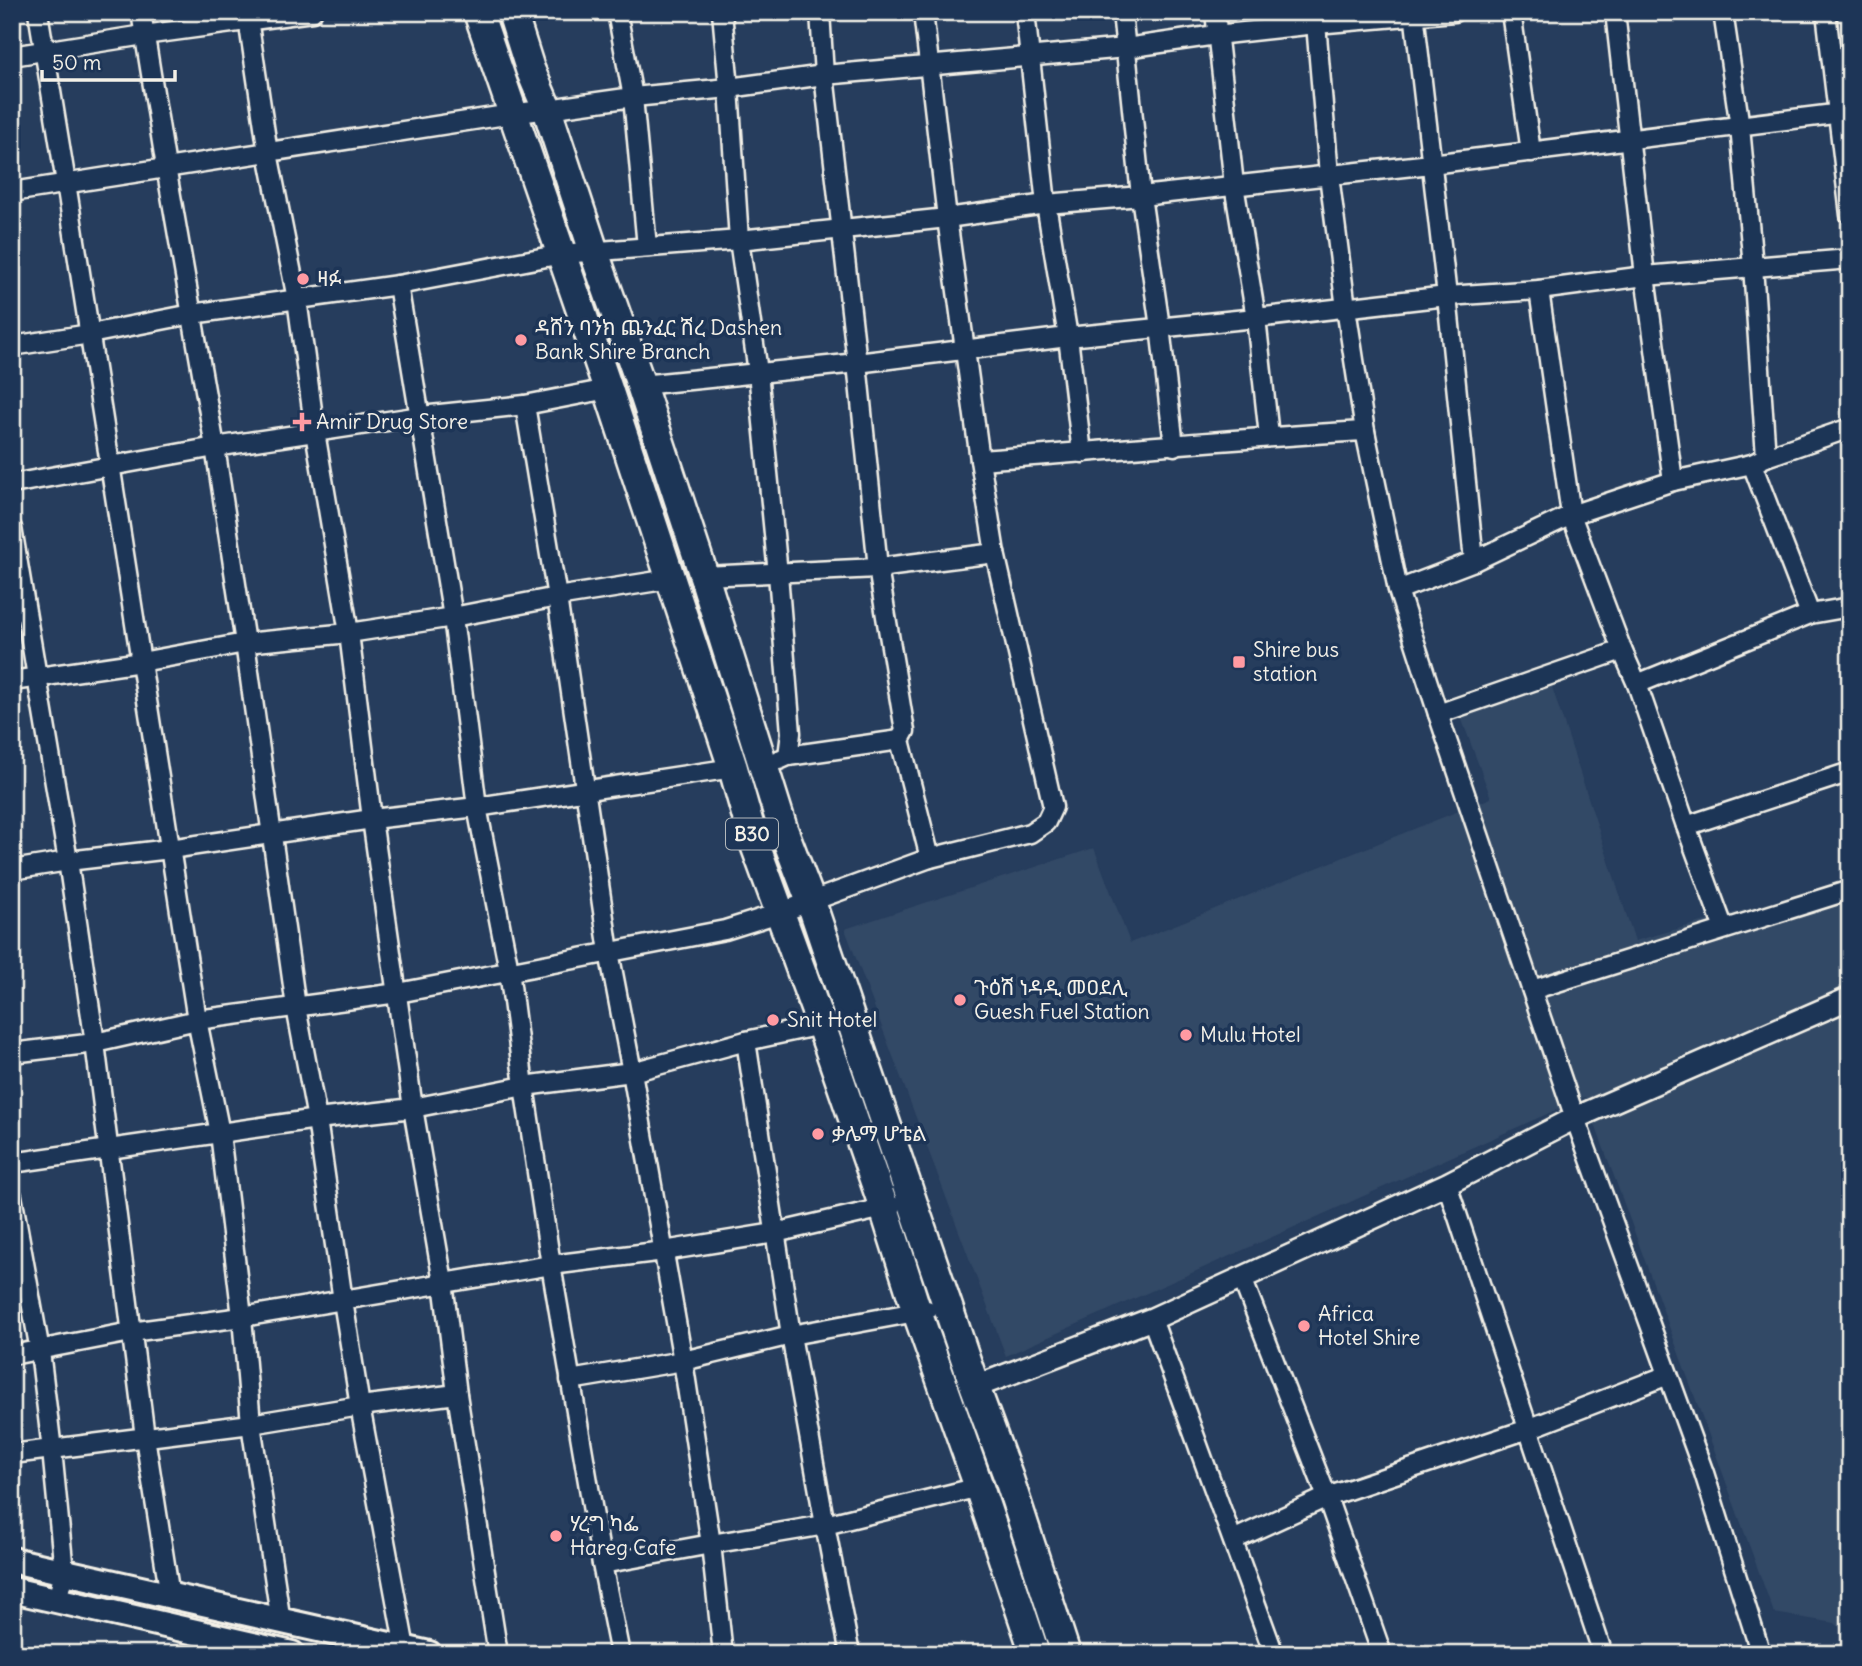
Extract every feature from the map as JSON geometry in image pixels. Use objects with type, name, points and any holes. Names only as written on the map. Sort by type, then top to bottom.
[{"type":"highway","name":"B30","points":[[478,12],[608,389],[733,768],[754,842],[821,1025],[1035,1654]]},
{"type":"highway","name":"B30","points":[[512,12],[704,576],[776,761],[783,829],[811,902],[975,1387],[1009,1479],[1066,1654]]},
{"type":"highway","points":[[809,993],[838,983]]},
{"type":"main road","points":[[12,1560],[413,1652]]},
{"type":"main road","points":[[12,1590],[292,1654]]},
{"type":"street","points":[[38,12],[197,1020],[220,1133],[242,1317],[251,1424],[281,1622]]},
{"type":"street","points":[[141,12],[215,447],[296,1007],[317,1119],[360,1406],[413,1652]]},
{"type":"street","points":[[12,55],[248,17],[312,12]]},
{"type":"street","points":[[617,12],[633,97],[648,247]]},
{"type":"street","points":[[722,12],[739,240],[758,372],[792,733],[776,761]]},
{"type":"street","points":[[820,12],[824,75],[878,568],[905,731],[900,740],[930,858]]},
{"type":"street","points":[[12,1053],[95,1043],[197,1020],[398,993],[725,930],[930,858],[1030,833],[1046,822],[1053,807],[995,553],[980,460],[947,218],[923,12]]},
{"type":"street","points":[[1025,12],[1046,204],[1068,337],[1082,453]]},
{"type":"street","points":[[1122,12],[1141,196],[1174,446]]},
{"type":"street","points":[[1214,12],[1234,185],[1256,318],[1269,436]]},
{"type":"street","points":[[12,192],[633,97],[729,89],[824,75],[1126,48],[1316,18],[1454,12]]},
{"type":"street","points":[[1511,12],[1531,152]]},
{"type":"street","points":[[1615,12],[1645,276],[1674,481]]},
{"type":"street","points":[[1723,12],[1740,127],[1754,266],[1759,460],[1810,614]]},
{"type":"street","points":[[1826,12],[1844,113],[1850,215]]},
{"type":"street","points":[[1414,14],[1474,561]]},
{"type":"street","points":[[248,17],[268,153],[297,299],[349,633],[372,819],[414,1108],[443,1282],[457,1394],[498,1654]]},
{"type":"street","points":[[1316,18],[1329,175],[1346,308],[1364,431],[1398,590],[1575,1118],[1704,1473],[1761,1654]]},
{"type":"street","points":[[12,346],[192,314],[398,285],[562,254],[739,240],[947,218],[1046,204],[1431,164],[1844,113]]},
{"type":"street","points":[[640,385],[1447,296],[1539,290],[1645,276],[1850,259]]},
{"type":"street","points":[[398,285],[453,617],[477,807],[509,970],[551,1265],[620,1654]]},
{"type":"street","points":[[1539,290],[1571,515],[1637,684],[1724,929]]},
{"type":"street","points":[[12,484],[215,447],[421,416],[525,405],[608,389]]},
{"type":"street","points":[[525,405],[557,597],[609,952],[683,1361],[711,1544],[723,1654]]},
{"type":"street","points":[[1398,590],[1474,561],[1571,515],[1674,481],[1759,460],[1850,428]]},
{"type":"street","points":[[980,460],[1174,446],[1269,436],[1364,431]]},
{"type":"street","points":[[12,528],[68,861],[95,1043],[145,1437],[170,1596]]},
{"type":"street","points":[[704,576],[878,568],[995,553]]},
{"type":"street","points":[[12,681],[245,643],[349,633],[453,617],[670,579]]},
{"type":"street","points":[[1637,684],[1810,614],[1850,607]]},
{"type":"street","points":[[1438,713],[1622,650]]},
{"type":"street","points":[[776,761],[900,740]]},
{"type":"street","points":[[12,870],[372,819],[477,807],[733,768]]},
{"type":"street","points":[[1686,826],[1850,772]]},
{"type":"street","points":[[1532,990],[1850,890]]},
{"type":"street","points":[[945,1395],[975,1387],[1152,1319],[1447,1184],[1575,1118],[1850,998]]},
{"type":"street","points":[[12,1163],[317,1119],[414,1108],[524,1086],[632,1072],[747,1041],[821,1025]]},
{"type":"street","points":[[747,1041],[791,1335],[850,1654]]},
{"type":"street","points":[[1447,1184],[1600,1645]]},
{"type":"street","points":[[12,1196],[40,1351],[52,1450],[64,1572],[57,1601]]},
{"type":"street","points":[[12,1355],[131,1332],[343,1301],[443,1282],[775,1233],[913,1200]]},
{"type":"street","points":[[1242,1278],[1327,1497],[1382,1654]]},
{"type":"street","points":[[570,1380],[683,1361],[791,1335],[948,1306]]},
{"type":"street","points":[[1152,1319],[1274,1654]]},
{"type":"street","points":[[1233,1540],[1327,1497],[1528,1429],[1668,1375]]},
{"type":"street","points":[[12,1454],[251,1424],[360,1406],[457,1394]]},
{"type":"street","points":[[602,1564],[825,1525],[979,1487]]},
{"type":"shaded area","points":[[1550,681],[1635,941],[1850,880],[1850,1638],[1835,1623],[1774,1613],[1585,1097],[1006,1356],[845,929],[1094,848],[1130,943],[1491,798],[1461,717]]},
{"type":"place","name":"ዛፉ","points":[[303,279]]},
{"type":"place","name":"ዳሸን ባንክ ጨንፈር ሽረ Dashen Bank Shire Branch","points":[[521,340]]},
{"type":"place","name":"Amir Drug Store","points":[[302,422]]},
{"type":"place","name":"Shire bus station","points":[[1239,662]]},
{"type":"place","name":"ጉዕሽ ነዳዲ መዐደሊ Guesh Fuel Station","points":[[960,1000]]},
{"type":"place","name":"Snit Hotel","points":[[773,1020]]},
{"type":"place","name":"Mulu Hotel","points":[[1186,1035]]},
{"type":"place","name":"ቃሌማ ሆቴል","points":[[818,1134]]},
{"type":"place","name":"Africa Hotel Shire","points":[[1304,1326]]},
{"type":"place","name":"ሃረግ ካፌ Hareg Cafe","points":[[556,1536]]}]
